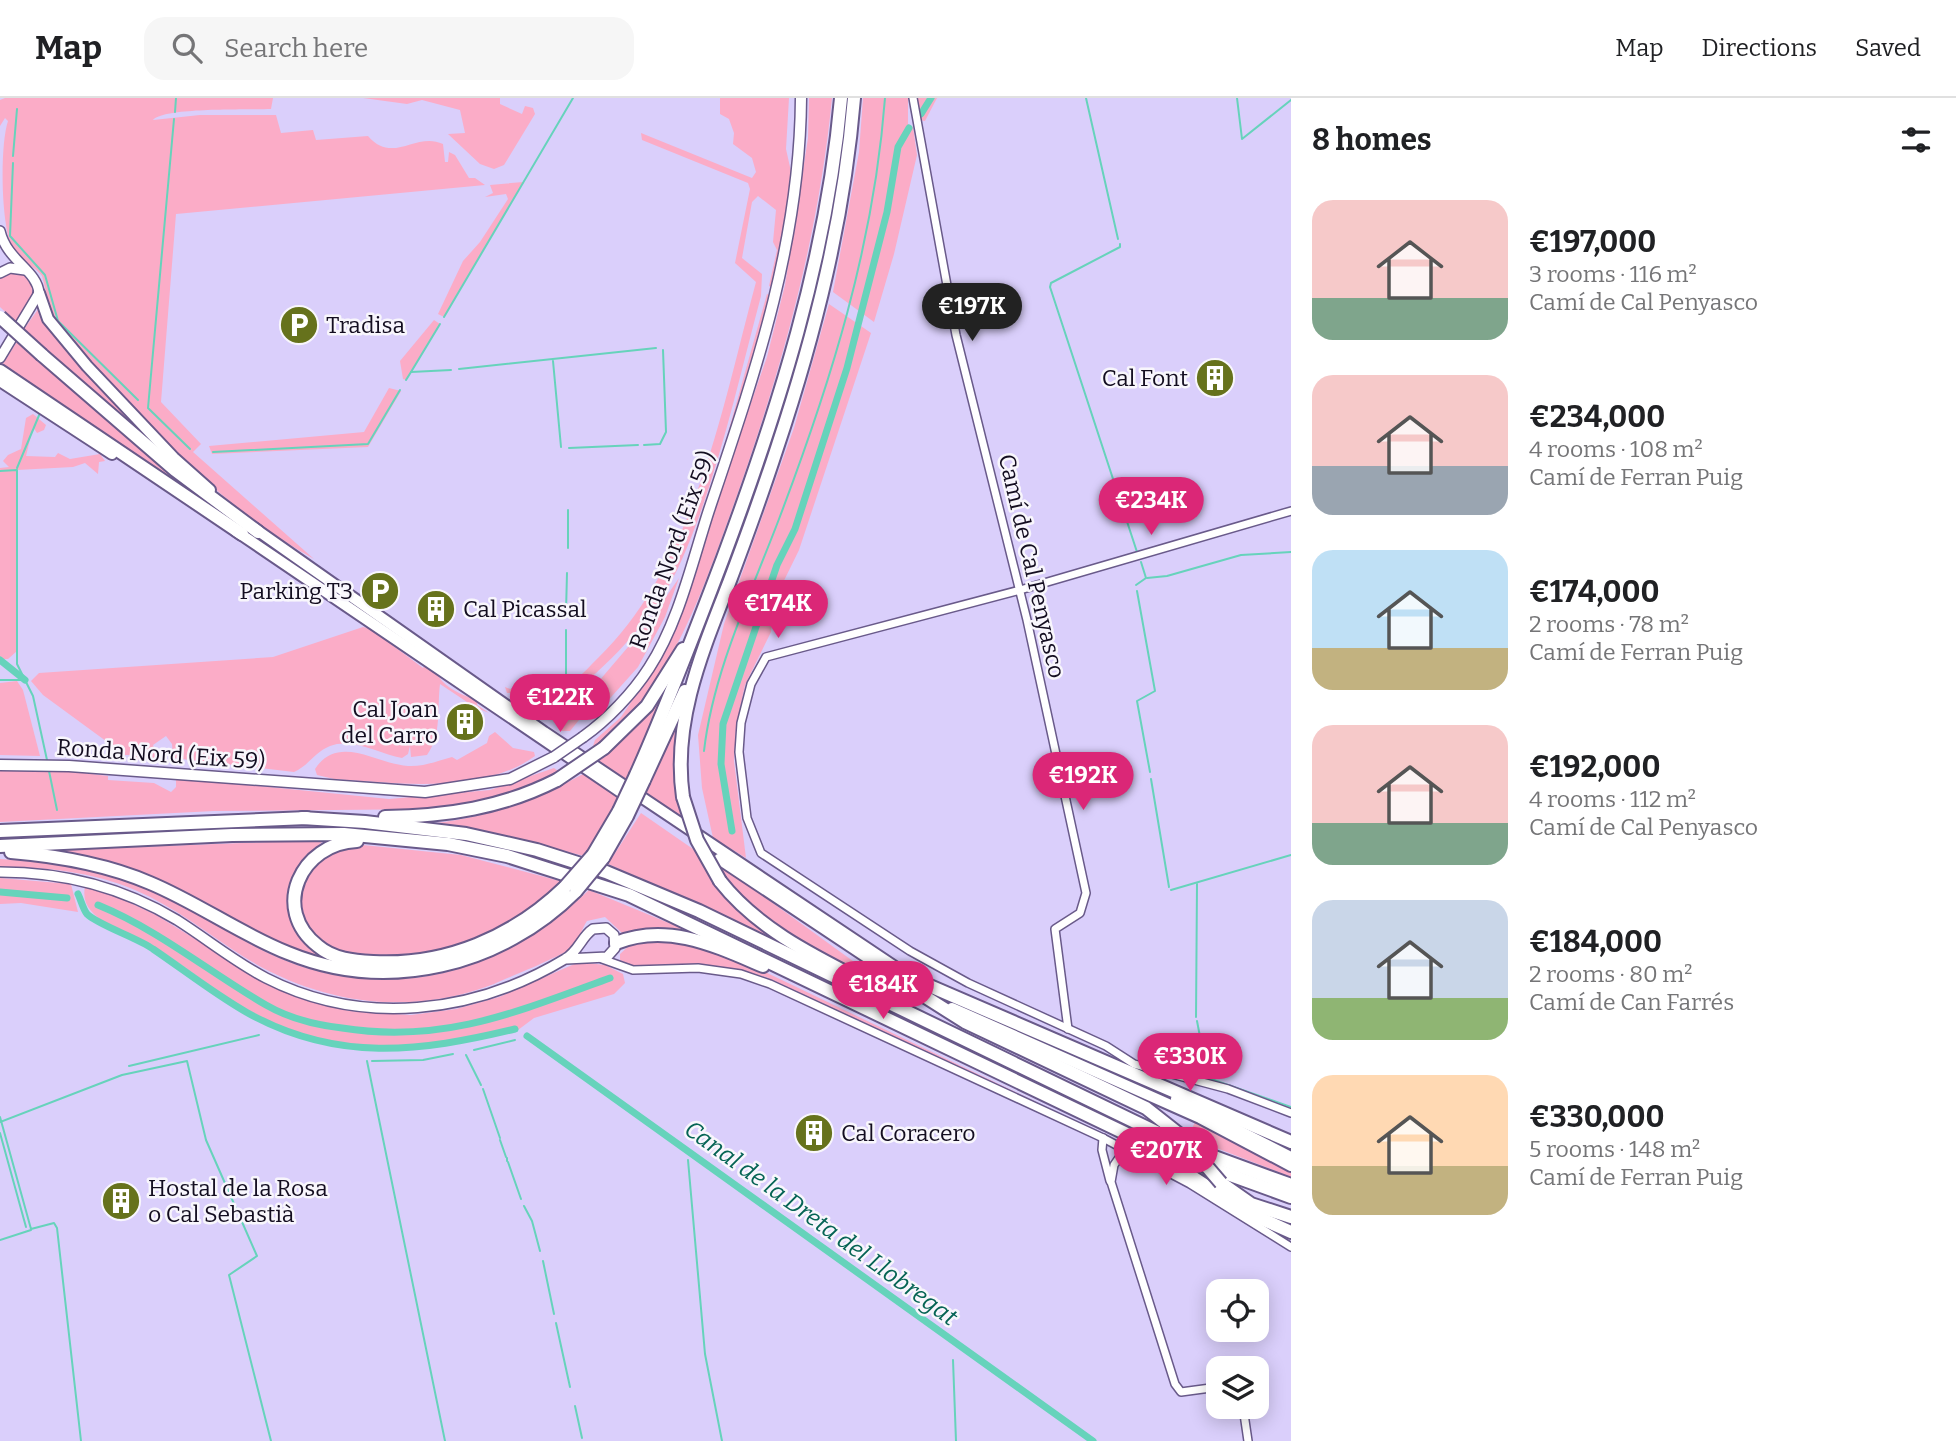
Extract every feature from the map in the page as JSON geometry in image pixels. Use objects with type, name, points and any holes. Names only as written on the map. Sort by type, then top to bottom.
[{"type":"highway","points":[[640,777],[753,476],[803,314],[833,172],[841,98]]},
{"type":"highway","points":[[854,98],[841,213],[818,312],[762,492],[704,648],[681,734],[683,797],[696,840],[720,881],[747,910],[776,932],[989,1053]]},
{"type":"highway","points":[[39,293],[48,319],[86,366],[174,458],[258,532]]},
{"type":"highway","points":[[0,317],[175,470],[258,532],[534,725],[965,1022],[1146,1108],[1179,1134],[1221,1183],[1262,1209],[1291,1217]]},
{"type":"highway","points":[[0,371],[907,981],[997,1029],[1200,1118],[1291,1166]]},
{"type":"highway","points":[[0,382],[242,534]]},
{"type":"highway","points":[[0,831],[449,814],[501,803],[557,780],[604,748],[633,721],[660,689],[703,612]]},
{"type":"highway","points":[[0,849],[67,859],[117,871],[172,893],[288,953],[321,964],[375,972],[427,969],[485,953],[539,923],[598,856],[623,813],[704,648]]},
{"type":"highway","points":[[302,818],[365,822],[466,834],[537,850],[606,872],[699,911],[1291,1197]]},
{"type":"highway","points":[[0,849],[232,835],[344,834],[410,839],[507,856],[605,886],[674,915],[1120,1132],[1246,1212],[1291,1232]]},
{"type":"highway","points":[[410,839],[337,843],[311,860],[299,880],[295,903],[302,927],[313,942],[333,955],[365,961],[401,962],[444,956],[507,932],[571,889]]},
{"type":"highway","points":[[614,948],[649,935],[701,941],[859,1004]]},
{"type":"highway","points":[[907,981],[1291,1142]]},
{"type":"highway","points":[[907,981],[1209,1114],[1291,1157]]},
{"type":"highway","points":[[1120,1132],[1249,1178],[1291,1185]]},
{"type":"main road","name":"Ronda Nord (Eix 59)","points":[[0,765],[81,766],[425,792],[510,779],[554,757],[583,737],[611,712],[649,668],[671,622],[689,571],[764,345],[786,253],[801,131],[801,98]]},
{"type":"street","name":"Camí de Cal Penyasco","points":[[913,98],[956,335],[1020,590],[1086,893],[1080,913],[1055,929],[1068,1029]]},
{"type":"street","points":[[0,231],[9,254],[36,279],[39,293],[0,358]]},
{"type":"street","points":[[0,273],[15,268],[27,271]]},
{"type":"street","points":[[1291,511],[1020,590],[766,657],[751,684],[741,723],[739,752],[747,818],[761,853],[910,951],[968,983],[1106,1046],[1134,1064],[1228,1089],[1291,1113]]},
{"type":"street","points":[[0,872],[53,875],[112,889],[159,910],[285,987],[350,1006],[399,1010],[445,1005],[502,989],[566,959],[591,930],[601,927],[612,933],[618,965]]},
{"type":"street","points":[[584,941],[596,957],[638,971],[698,968],[758,979],[1125,1149],[1190,1184],[1291,1247]]},
{"type":"street","points":[[566,959],[596,957],[614,948]]},
{"type":"street","points":[[1103,1138],[1102,1150],[1111,1182],[1178,1390],[1188,1394],[1206,1390]]},
{"type":"street","points":[[1111,1182],[1114,1165],[1125,1149]]},
{"type":"street","points":[[1245,1419],[1248,1441]]},
{"type":"shaded area","points":[[273,98],[271,109],[190,111],[160,116],[153,120],[200,115],[276,115],[281,133],[313,130],[316,140],[368,136],[386,148],[433,141],[443,144],[445,162],[448,162],[449,152],[455,155],[469,178],[475,178],[485,185],[176,214],[161,402],[201,444],[193,452],[314,559],[255,521],[200,476],[70,343],[55,322],[42,276],[14,252],[9,240],[3,186],[5,132],[8,121],[5,118],[0,126],[0,100]]},
{"type":"shaded area","points":[[363,98],[500,98],[500,104],[522,114],[525,106],[533,108],[535,114],[504,165],[494,169],[480,164],[448,134],[465,133],[460,110],[422,100],[407,104]]},
{"type":"shaded area","points":[[720,98],[789,98],[786,149],[792,176],[773,288],[769,286],[777,250],[773,242],[776,210],[758,196],[752,202],[742,258],[762,274],[761,296],[704,502],[670,584],[647,618],[604,666],[573,692],[507,693],[505,687],[528,690],[561,687],[580,676],[599,657],[632,619],[659,576],[682,530],[701,482],[731,381],[756,282],[735,263],[750,189],[748,183],[642,140],[641,133],[752,178],[756,172],[752,158],[733,144],[734,133],[729,119],[720,114]]},
{"type":"shaded area","points":[[809,98],[832,98],[826,152],[794,310],[748,464],[706,581],[677,644],[654,684],[640,702],[592,749],[595,740],[621,717],[664,653],[767,357],[785,285],[808,138]]},
{"type":"shaded area","points":[[863,98],[908,98],[908,124],[913,127],[917,155],[894,254],[874,322],[833,292],[859,152]]},
{"type":"shaded area","points":[[915,98],[937,98],[925,121],[919,120]]},
{"type":"shaded area","points":[[523,182],[444,317],[438,314],[463,261],[480,242],[508,199],[506,194],[485,197],[493,193],[490,185]]},
{"type":"shaded area","points":[[10,272],[22,273],[32,285],[33,291],[18,324],[0,307],[0,279]]},
{"type":"shaded area","points":[[767,294],[771,296],[771,303],[726,440]]},
{"type":"shaded area","points":[[829,304],[871,333],[799,550],[774,601],[771,632],[745,685],[736,727],[734,761],[746,858],[713,838],[702,788],[698,735],[724,624],[794,428]]},
{"type":"shaded area","points":[[39,308],[51,332],[157,447],[24,329]]},
{"type":"shaded area","points":[[434,320],[440,324],[406,380],[403,379],[400,361]]},
{"type":"shaded area","points":[[18,340],[245,528],[2,365]]},
{"type":"shaded area","points":[[389,388],[401,391],[368,447],[212,454],[209,446],[364,432]]},
{"type":"shaded area","points":[[33,414],[46,425],[44,430],[37,433],[33,427],[26,456],[55,457],[58,453],[70,459],[100,454],[105,461],[99,462],[98,474],[85,463],[73,467],[17,470],[17,651],[8,659],[0,659],[0,468],[9,467],[3,461],[8,455],[21,449],[26,418]]},
{"type":"shaded area","points":[[679,578],[665,617],[638,667],[595,715],[579,720],[570,731],[562,731],[553,721],[548,707],[553,701],[587,695],[646,626]]},
{"type":"shaded area","points":[[363,627],[371,629],[423,668],[425,665],[428,667],[450,688],[478,701],[477,705],[489,713],[477,708],[472,711],[467,702],[440,684],[437,730],[427,755],[411,757],[410,746],[408,754],[402,758],[357,745],[339,744],[325,749],[294,772],[173,758],[172,744],[166,736],[153,745],[156,753],[163,754],[161,761],[135,759],[133,755],[125,755],[43,695],[31,681],[39,673],[273,657]]},
{"type":"shaded area","points":[[17,681],[23,690],[40,756],[0,755],[0,683]]},
{"type":"shaded area","points":[[671,685],[625,781],[599,761],[630,733]]},
{"type":"shaded area","points":[[680,717],[676,737],[684,820],[646,794]]},
{"type":"shaded area","points":[[495,732],[513,748],[534,752],[535,756],[490,777],[438,784],[334,779],[317,775],[315,769],[324,758],[346,752],[408,766],[424,765],[452,757],[457,760],[487,743],[489,736]]},
{"type":"shaded area","points":[[554,768],[558,771],[517,791],[440,809],[214,811],[0,822],[0,771],[53,769],[108,776],[108,780],[154,783],[171,792],[176,787],[176,779],[188,779],[389,799],[490,790]]},
{"type":"shaded area","points":[[583,774],[619,797],[584,856],[482,830],[436,823],[512,806]]},
{"type":"shaded area","points":[[641,813],[693,849],[725,894],[825,965],[608,864]]},
{"type":"shaded area","points":[[324,840],[304,860],[295,877],[304,940],[323,956],[322,960],[73,855],[53,850]]},
{"type":"shaded area","points":[[363,845],[461,855],[564,882],[528,914],[509,925],[459,945],[402,957],[374,959],[350,956],[329,948],[318,940],[304,917],[302,891],[305,878],[322,857],[331,852]]},
{"type":"shaded area","points":[[0,859],[70,867],[136,885],[179,903],[251,945],[281,959],[338,975],[378,979],[417,978],[490,958],[524,940],[589,890],[698,935],[665,931],[622,933],[605,917],[587,921],[577,942],[570,949],[494,984],[430,1000],[366,1000],[303,986],[273,973],[178,913],[135,890],[103,879],[69,872],[0,867]]},
{"type":"shaded area","points":[[712,859],[893,990],[817,950],[770,921],[730,883]]},
{"type":"shaded area","points":[[0,878],[71,884],[78,912],[21,903],[0,904]]},
{"type":"shaded area","points":[[85,887],[122,899],[156,915],[272,986],[315,1003],[350,1011],[411,1015],[456,1009],[499,997],[579,962],[605,965],[623,974],[625,983],[614,994],[534,1018],[518,1030],[514,1028],[410,1046],[344,1043],[311,1036],[245,1008],[160,950],[105,922],[89,908]]},
{"type":"shaded area","points":[[662,940],[701,946],[761,970],[1059,1113],[766,977],[703,964],[635,967],[620,960],[620,954],[633,942]]},
{"type":"shaded area","points":[[1195,1122],[1233,1139],[1291,1173],[1291,1177],[1188,1137]]},
{"type":"waterway","points":[[175,112],[176,98]]},
{"type":"waterway","points":[[444,317],[573,98]]},
{"type":"waterway","points":[[704,751],[724,662],[798,468],[847,312],[871,207],[885,98]]},
{"type":"waterway","points":[[921,114],[931,98]]},
{"type":"waterway","points":[[1086,98],[1118,239]]},
{"type":"waterway","points":[[1237,98],[1242,139],[1291,100]]},
{"type":"waterway","points":[[13,156],[17,109]]},
{"type":"waterway","points":[[174,119],[148,408],[190,449]]},
{"type":"waterway","points":[[732,831],[721,764],[723,724],[777,565],[795,529],[847,368],[887,212],[898,147],[909,128]]},
{"type":"waterway","points":[[13,163],[10,236],[45,275],[58,321],[138,400]]},
{"type":"waterway","points":[[1120,244],[1120,247],[1051,283],[1050,287],[1137,552]]},
{"type":"waterway","points":[[411,372],[440,324]]},
{"type":"waterway","points":[[459,369],[656,348]]},
{"type":"waterway","points":[[644,445],[660,444],[666,432],[663,350]]},
{"type":"waterway","points":[[553,361],[561,447]]},
{"type":"waterway","points":[[406,380],[411,372],[451,370]]},
{"type":"waterway","points":[[213,452],[368,444],[400,390]]},
{"type":"waterway","points":[[17,468],[40,413]]},
{"type":"waterway","points":[[569,448],[638,445]]},
{"type":"waterway","points":[[0,471],[17,470],[17,664],[33,696],[47,760]]},
{"type":"waterway","points":[[568,510],[568,548]]},
{"type":"waterway","points":[[1147,578],[1167,576],[1241,555],[1291,552]]},
{"type":"waterway","points":[[1136,585],[1146,578],[1141,562]]},
{"type":"waterway","points":[[566,612],[567,573]]},
{"type":"waterway","points":[[1137,591],[1155,691],[1137,701],[1150,772]]},
{"type":"waterway","points":[[566,630],[566,686]]},
{"type":"waterway","points":[[0,660],[25,680]]},
{"type":"waterway","points":[[0,680],[24,680]]},
{"type":"waterway","points":[[49,771],[57,810]]},
{"type":"waterway","points":[[1151,779],[1169,887]]},
{"type":"waterway","points":[[1171,890],[1291,855]]},
{"type":"waterway","points":[[1196,1017],[1197,884]]},
{"type":"waterway","points":[[0,892],[67,898]]},
{"type":"waterway","name":"Canal de la Dreta del Llobregat","points":[[78,894],[87,914],[92,918],[146,945],[246,1012],[280,1028],[313,1039],[346,1046],[412,1047],[515,1029]]},
{"type":"waterway","points":[[98,905],[163,939],[275,1010],[303,1021],[332,1027],[379,1032],[447,1028],[511,1013],[610,978]]},
{"type":"waterway","points":[[1197,1021],[1208,1078],[1291,1107]]},
{"type":"waterway","points":[[129,1066],[259,1035]]},
{"type":"waterway","name":"Canal de la Dreta del Llobregat","points":[[527,1036],[1093,1441]]},
{"type":"waterway","points":[[474,1050],[515,1040]]},
{"type":"waterway","points":[[372,1061],[423,1060],[453,1054]]},
{"type":"waterway","points":[[466,1055],[481,1085]]},
{"type":"waterway","points":[[0,1122],[122,1075],[187,1061],[206,1140],[257,1256],[229,1275],[271,1441]]},
{"type":"waterway","points":[[367,1061],[445,1441]]},
{"type":"waterway","points":[[483,1089],[500,1138]]},
{"type":"waterway","points":[[0,1117],[31,1229],[54,1223],[57,1228],[81,1441]]},
{"type":"waterway","points":[[0,1133],[26,1227]]},
{"type":"waterway","points":[[500,1140],[506,1157]]},
{"type":"waterway","points":[[688,1160],[705,1354],[722,1441]]},
{"type":"waterway","points":[[508,1162],[521,1199]]},
{"type":"waterway","points":[[524,1206],[532,1221],[540,1251]]},
{"type":"waterway","points":[[0,1240],[31,1230]]},
{"type":"waterway","points":[[543,1261],[554,1314]]},
{"type":"waterway","points":[[556,1323],[570,1387]]},
{"type":"waterway","points":[[953,1360],[956,1441]]},
{"type":"waterway","points":[[575,1406],[582,1438]]},
{"type":"place","name":"Tradisa","points":[[299,325]]},
{"type":"place","name":"Cal Font","points":[[1215,378]]},
{"type":"place","name":"Parking T3","points":[[380,591]]},
{"type":"place","name":"Cal Picassal","points":[[436,609]]},
{"type":"place","name":"Cal Joan del Carro","points":[[465,722]]},
{"type":"place","name":"Cal Coracero","points":[[814,1133]]},
{"type":"place","name":"Hostal de la Rosa o Cal Sebastià","points":[[121,1201]]}]
